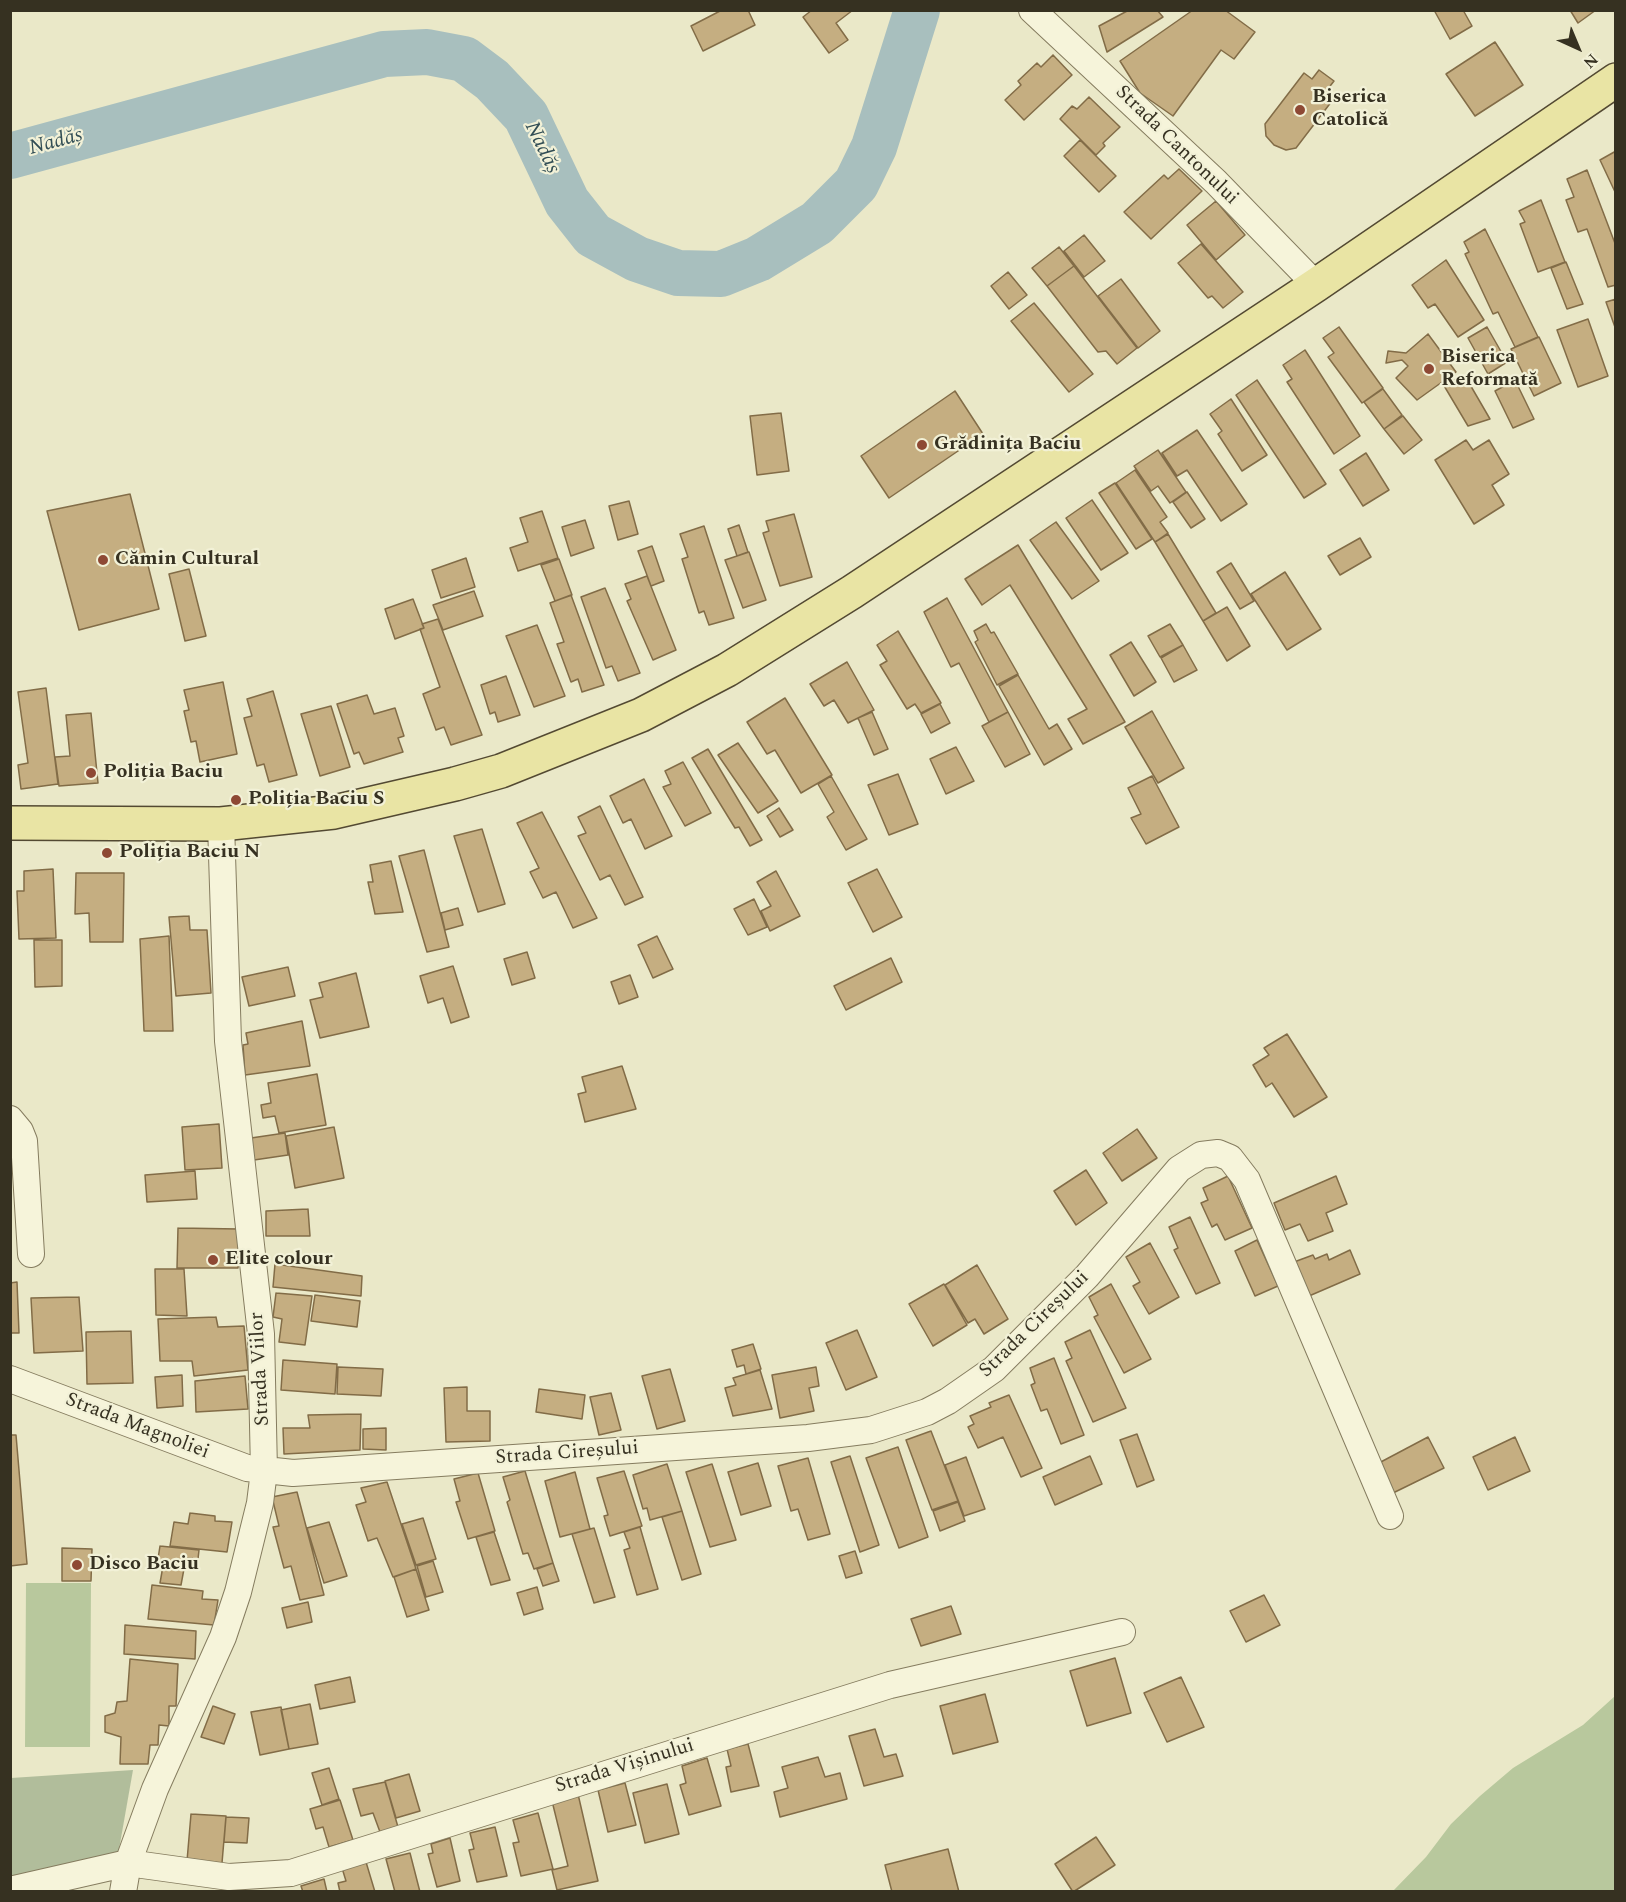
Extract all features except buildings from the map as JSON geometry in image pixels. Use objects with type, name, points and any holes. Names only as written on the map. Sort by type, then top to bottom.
[{"type":"main road","points":[[10,823],[221,824],[334,812],[455,784],[549,754],[641,715],[727,670],[818,614],[1316,285],[1616,80]]},
{"type":"street","name":"Strada Cantonului","points":[[1032,10],[1216,182],[1316,285]]},
{"type":"street","name":"Strada Viilor","points":[[123,1892],[128,1863],[155,1789],[223,1637],[238,1592],[260,1503],[264,1472],[261,1334],[228,1041],[221,824]]},
{"type":"street","points":[[10,1119],[20,1131],[24,1141],[31,1254]]},
{"type":"street","name":"Strada Cireșului","points":[[264,1472],[293,1473],[808,1438],[871,1430],[906,1421],[948,1401],[994,1369],[1087,1276],[1179,1169],[1192,1159],[1210,1152],[1230,1158],[1247,1180],[1390,1516]]},
{"type":"street","name":"Strada Magnoliei","points":[[10,1379],[144,1431],[264,1472]]},
{"type":"street","name":"Strada Vișinului","points":[[128,1863],[229,1877],[269,1876],[302,1870],[890,1685],[1122,1632]]},
{"type":"street","points":[[10,1890],[128,1863]]},
{"type":"green space","points":[[26,1583],[91,1583],[90,1747],[25,1747]]},
{"type":"green space","points":[[1615,1696],[1615,1891],[1393,1891],[1426,1857],[1451,1824],[1480,1796],[1513,1768],[1583,1725]]},
{"type":"green space","points":[[133,1770],[118,1855],[11,1876],[11,1778]]},
{"type":"waterway","name":"Nadăș","points":[[10,156],[384,54],[427,52],[464,59],[492,80],[526,116],[567,202],[593,235],[637,259],[678,273],[721,274],[758,259],[817,223],[856,184],[874,147],[917,10]]},
{"type":"place","name":"Biserica Catolică","points":[[1300,110]]},
{"type":"place","name":"Biserica Reformată","points":[[1429,369]]},
{"type":"place","name":"Grădinița Baciu","points":[[922,445]]},
{"type":"place","name":"Cămin Cultural","points":[[103,560]]},
{"type":"place","name":"Poliția Baciu","points":[[91,773]]},
{"type":"place","name":"Poliția Baciu S","points":[[236,800]]},
{"type":"place","name":"Poliția Baciu N","points":[[107,853]]},
{"type":"place","name":"Elite colour","points":[[213,1260]]},
{"type":"place","name":"Disco Baciu","points":[[77,1565]]}]
